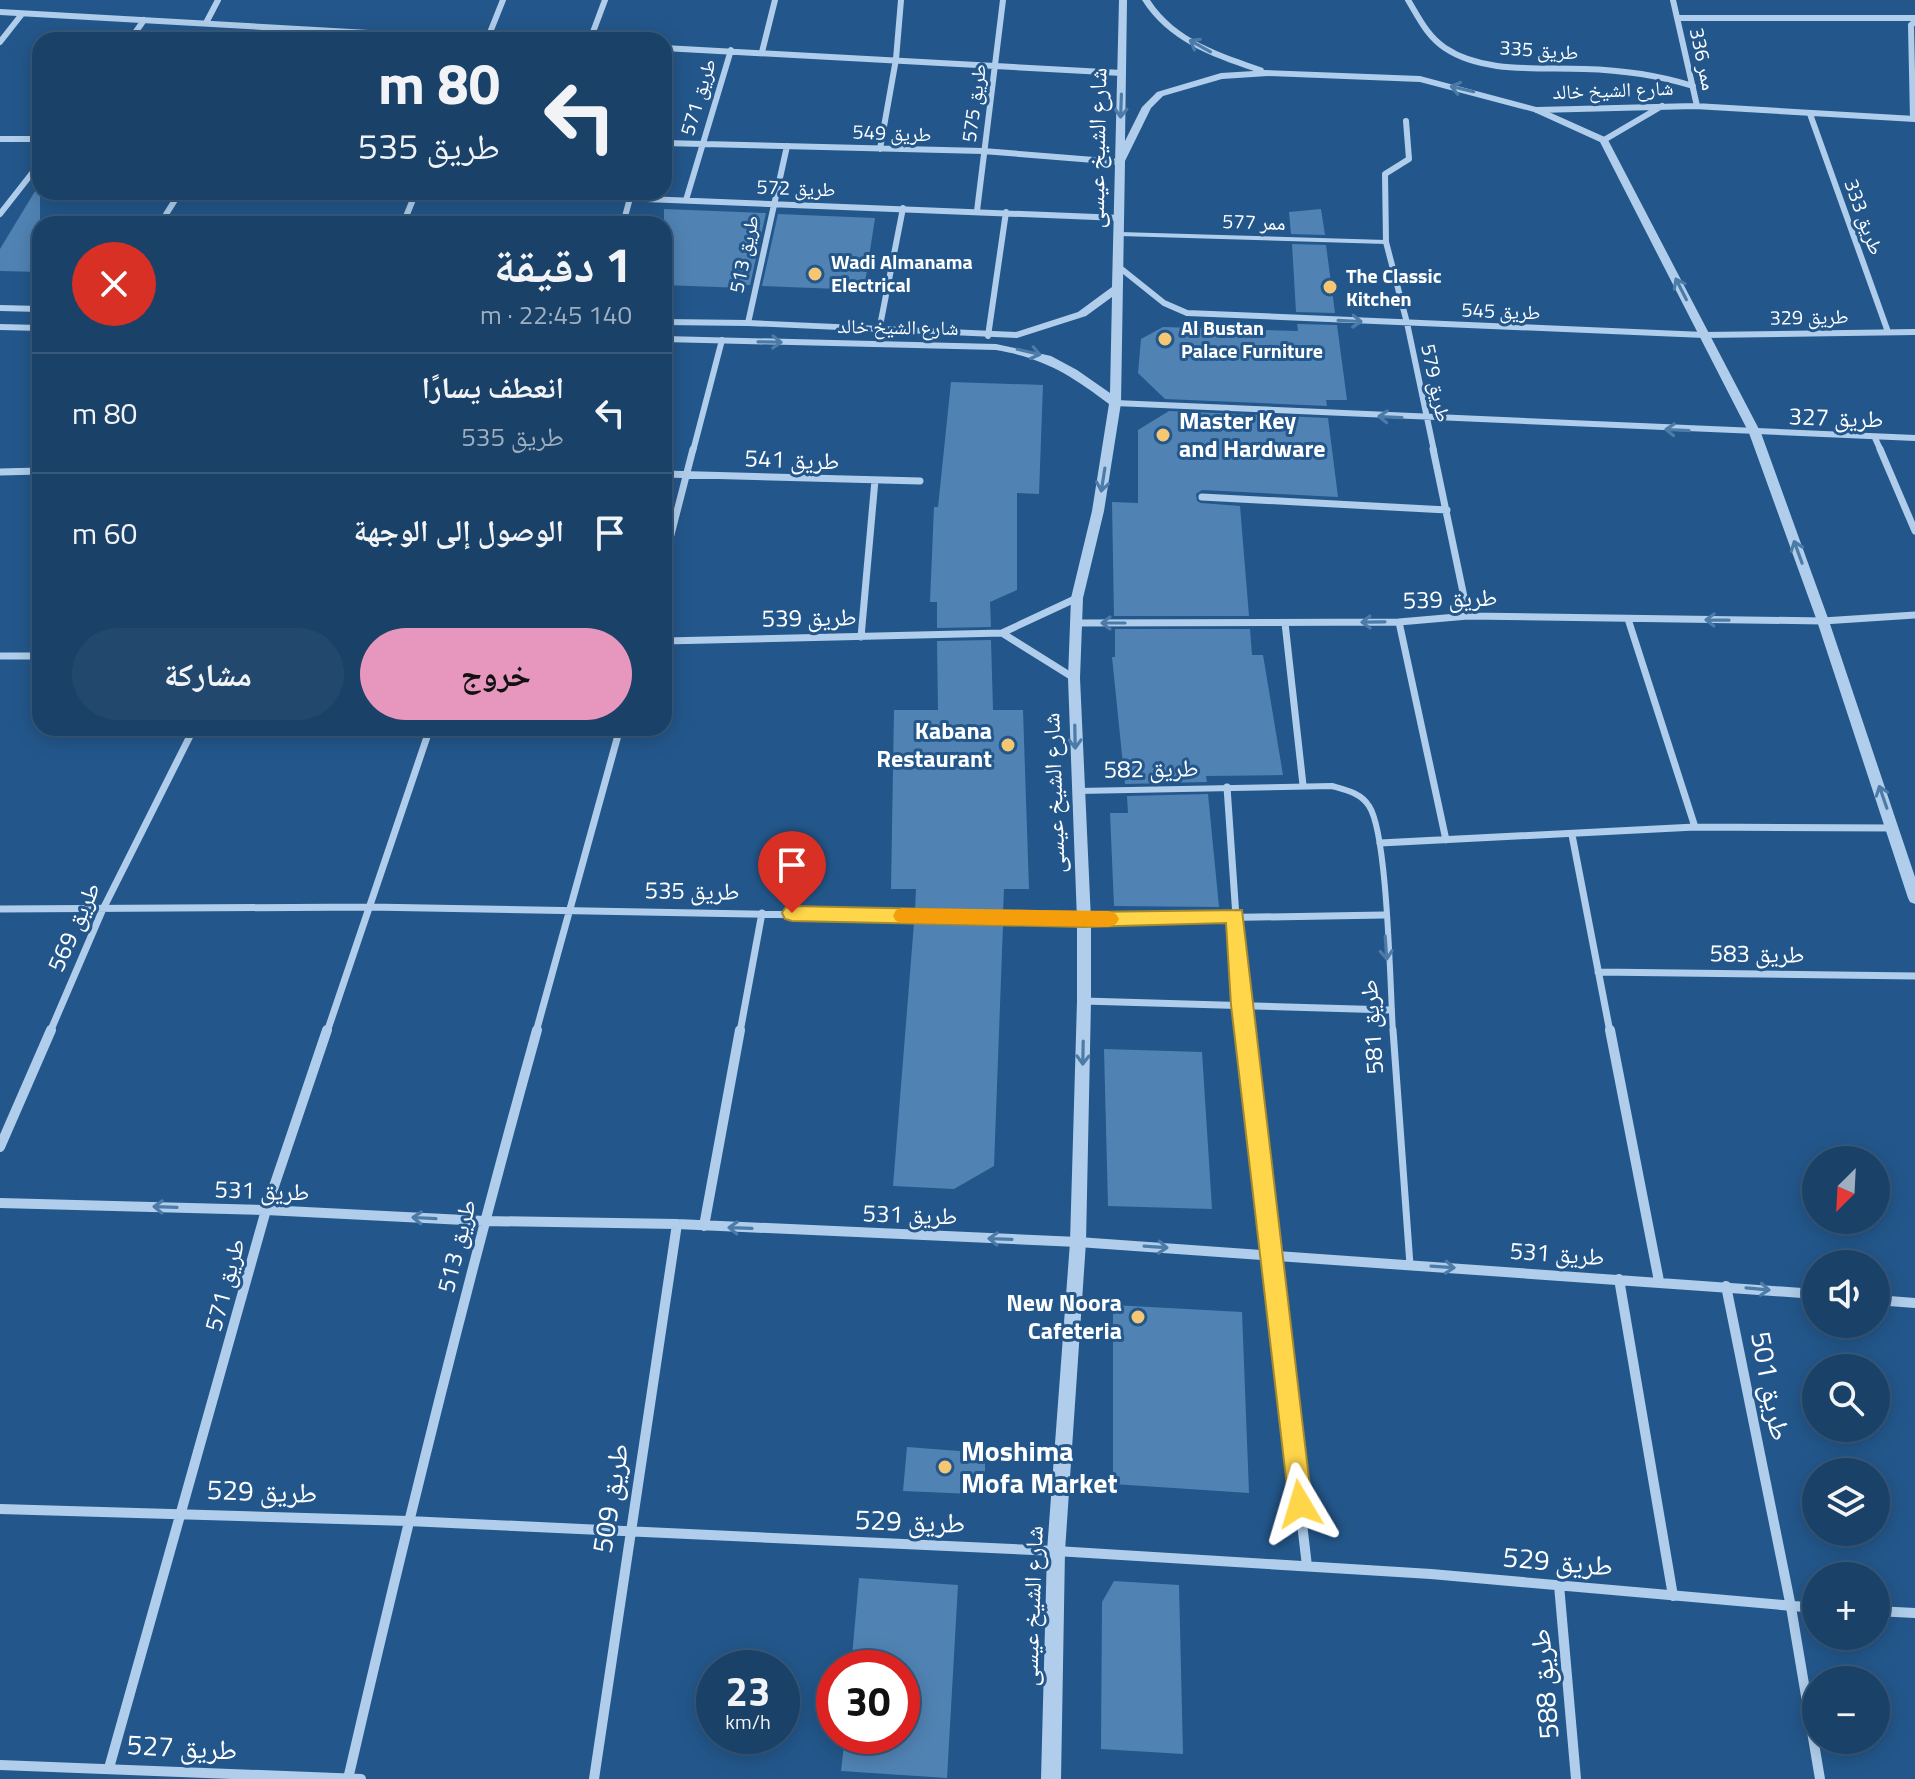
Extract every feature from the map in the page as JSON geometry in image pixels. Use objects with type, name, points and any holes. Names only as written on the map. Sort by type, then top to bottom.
[{"type":"street","points":[[206,23],[218,0]]},
{"type":"street","points":[[492,32],[503,0]]},
{"type":"street","points":[[593,32],[605,0]]},
{"type":"street","points":[[762,52],[775,0]]},
{"type":"street","points":[[880,149],[896,59],[901,0]]},
{"type":"street","name":"طريق 575","points":[[977,211],[1003,0]]},
{"type":"street","name":"شارع الشيخ عيسى","points":[[1051,1779],[1056,1551],[1078,1242],[1084,1001],[1084,920],[1074,678],[1077,598],[1098,511],[1115,403],[1123,0]]},
{"type":"street","name":"شارع الشيخ خالد","points":[[1146,0],[1159,19],[1173,31],[1216,55],[1268,73]]},
{"type":"street","name":"طريق 335","points":[[1408,0],[1433,38],[1467,58],[1516,68],[1629,73],[1667,78],[1693,86]]},
{"type":"street","name":"ممر 336","points":[[1673,0],[1697,106]]},
{"type":"street","points":[[0,12],[368,32]]},
{"type":"street","points":[[0,42],[22,14]]},
{"type":"street","name":"ممر 336","points":[[1678,18],[1915,20]]},
{"type":"street","points":[[136,32],[144,20]]},
{"type":"street","points":[[1914,119],[1911,25],[1915,20]]},
{"type":"street","points":[[672,48],[1122,73]]},
{"type":"street","name":"طريق 571","points":[[686,200],[731,50]]},
{"type":"street","name":"شارع الشيخ خالد","points":[[1119,162],[1147,107],[1160,94],[1221,76],[1268,73],[1420,79],[1537,110],[1697,106],[1914,119]]},
{"type":"street","points":[[1604,140],[1662,106]]},
{"type":"street","points":[[1537,110],[1604,140],[1755,433],[1823,621],[1915,898]]},
{"type":"street","name":"طريق 333","points":[[1810,114],[1888,332]]},
{"type":"street","name":"طريق 579","points":[[1406,121],[1409,159],[1385,174],[1386,242],[1407,323],[1468,616]]},
{"type":"street","points":[[0,139],[32,139]]},
{"type":"street","name":"طريق 549","points":[[672,143],[983,151],[1119,162]]},
{"type":"street","name":"طريق 513","points":[[748,323],[787,146]]},
{"type":"street","points":[[0,214],[32,173]]},
{"type":"street","name":"طريق 572","points":[[672,200],[1120,218]]},
{"type":"street","points":[[879,331],[903,208]]},
{"type":"street","points":[[988,336],[1006,212]]},
{"type":"street","name":"طريق 545","points":[[1119,267],[1164,303],[1187,313],[1704,335]]},
{"type":"street","name":"شارع الشيخ خالد","points":[[672,322],[1017,335],[1082,314],[1118,288]]},
{"type":"street","points":[[0,308],[32,309]]},
{"type":"street","points":[[0,327],[32,328]]},
{"type":"street","name":"طريق 329","points":[[1704,335],[1915,332]]},
{"type":"street","name":"شارع الشيخ خالد","points":[[672,339],[996,347],[1030,351],[1057,360],[1115,403]]},
{"type":"street","points":[[672,532],[722,340]]},
{"type":"street","name":"طريق 327","points":[[1115,403],[1915,438]]},
{"type":"street","points":[[1875,438],[1915,531]]},
{"type":"street","points":[[0,472],[32,471]]},
{"type":"street","name":"طريق 541","points":[[672,474],[920,481]]},
{"type":"street","points":[[861,637],[875,480]]},
{"type":"street","points":[[1202,497],[1447,510]]},
{"type":"street","name":"طريق 539","points":[[672,641],[1002,633],[1077,598]]},
{"type":"street","name":"طريق 539","points":[[1078,623],[1399,622],[1468,616],[1823,621],[1915,615]]},
{"type":"street","points":[[1628,619],[1695,827]]},
{"type":"street","points":[[1399,622],[1446,840]]},
{"type":"street","points":[[1285,623],[1303,785]]},
{"type":"street","points":[[1002,633],[1074,678]]},
{"type":"street","points":[[0,656],[32,656]]},
{"type":"street","name":"طريق 569","points":[[0,1147],[102,911],[190,736]]},
{"type":"street","name":"طريق 571","points":[[109,1768],[266,1210],[427,736]]},
{"type":"street","name":"طريق 513","points":[[348,1779],[408,1521],[484,1221],[618,736]]},
{"type":"street","name":"طريق 582","points":[[1227,787],[1241,1005],[1307,1566]]},
{"type":"street","points":[[1380,843],[1695,827],[1894,828]]},
{"type":"street","points":[[1572,835],[1659,1281]]},
{"type":"street","name":"طريق 535","points":[[0,909],[571,909],[1084,920],[1235,915],[1384,915]]},
{"type":"street","points":[[704,1226],[762,913]]},
{"type":"street","name":"طريق 583","points":[[1598,972],[1915,976]]},
{"type":"street","points":[[1084,1001],[1391,1010]]},
{"type":"street","name":"طريق 531","points":[[0,1203],[266,1210],[484,1221],[677,1224],[1078,1242],[1802,1293]]},
{"type":"street","name":"طريق 509","points":[[594,1779],[677,1224]]},
{"type":"street","points":[[1619,1279],[1673,1596]]},
{"type":"street","name":"طريق 501","points":[[1726,1286],[1791,1607],[1820,1779]]},
{"type":"street","points":[[1890,1301],[1915,1303]]},
{"type":"street","name":"طريق 529","points":[[0,1509],[183,1512],[1056,1551],[1559,1585],[1802,1607]]},
{"type":"street","name":"طريق 588","points":[[1559,1585],[1576,1779]]},
{"type":"street","points":[[1890,1612],[1915,1613]]},
{"type":"street","name":"طريق 527","points":[[0,1765],[361,1779]]},
{"type":"lane","name":"ممر 577","points":[[1120,234],[1386,242]]},
{"type":"lane","name":"طريق 582","points":[[1077,791],[1303,785],[1332,786],[1359,792]]},
{"type":"lane","name":"طريق 581","points":[[1359,792],[1372,809],[1380,843],[1410,1265]]},
{"type":"building","points":[[32,196],[32,200],[40,200],[40,216],[32,216],[32,272],[0,271],[0,249]]},
{"type":"building","points":[[664,209],[766,213],[750,285],[743,285],[743,288],[672,285],[672,216],[664,216]]},
{"type":"building","points":[[1321,209],[1325,235],[1291,234],[1289,212]]},
{"type":"building","points":[[778,214],[875,218],[864,290],[762,286]]},
{"type":"building","points":[[1292,244],[1326,245],[1335,313],[1296,312]]},
{"type":"building","points":[[1297,324],[1337,325],[1347,400],[1326,400],[1327,406],[1165,399],[1138,373],[1141,339],[1163,327],[1298,331]]},
{"type":"building","points":[[951,382],[1043,385],[1039,494],[1017,493],[1017,590],[990,602],[991,627],[937,628],[937,602],[930,602],[934,507],[938,507]]},
{"type":"building","points":[[1169,411],[1328,418],[1338,497],[1202,490],[1196,494],[1197,501],[1201,503],[1240,506],[1249,616],[1114,616],[1112,502],[1138,503],[1138,430]]},
{"type":"building","points":[[1115,629],[1250,629],[1252,655],[1263,655],[1283,775],[1206,776],[1207,782],[1125,784],[1112,657],[1115,657]]},
{"type":"building","points":[[991,640],[993,710],[1023,710],[1029,889],[1004,889],[1003,912],[915,910],[916,889],[891,889],[894,710],[938,710],[937,641]]},
{"type":"building","points":[[1208,794],[1219,907],[1114,906],[1110,813],[1128,813],[1127,796]]},
{"type":"building","points":[[914,923],[1003,925],[994,1166],[954,1189],[893,1186]]},
{"type":"building","points":[[1104,1049],[1202,1052],[1212,1209],[1108,1206]]},
{"type":"building","points":[[1113,1305],[1242,1312],[1249,1493],[1113,1484]]},
{"type":"building","name":"Moshima Mofa Market","points":[[907,1447],[985,1453],[985,1481],[972,1494],[903,1491]]},
{"type":"building","points":[[859,1578],[958,1585],[947,1778],[841,1771],[843,1754],[920,1754],[920,1650],[853,1650]]},
{"type":"building","points":[[1114,1581],[1179,1585],[1183,1754],[1101,1749],[1102,1602]]},
{"type":"slow traffic","points":[[902,916],[1109,919]]},
{"type":"place","name":"Wadi Almanama Electrical","points":[[815,274]]},
{"type":"place","name":"The Classic Kitchen","points":[[1330,287]]},
{"type":"place","name":"Al Bustan Palace Furniture","points":[[1165,339]]},
{"type":"place","name":"Master Key and Hardware","points":[[1163,435]]},
{"type":"place","name":"Kabana Restaurant","points":[[1008,745]]},
{"type":"place","name":"New Noora Cafeteria","points":[[1138,1317]]},
{"type":"place","name":"Moshima Mofa Market","points":[[945,1467]]},
{"type":"route","points":[[792,913],[1084,920],[1235,915],[1241,1005],[1300,1504]]}]
